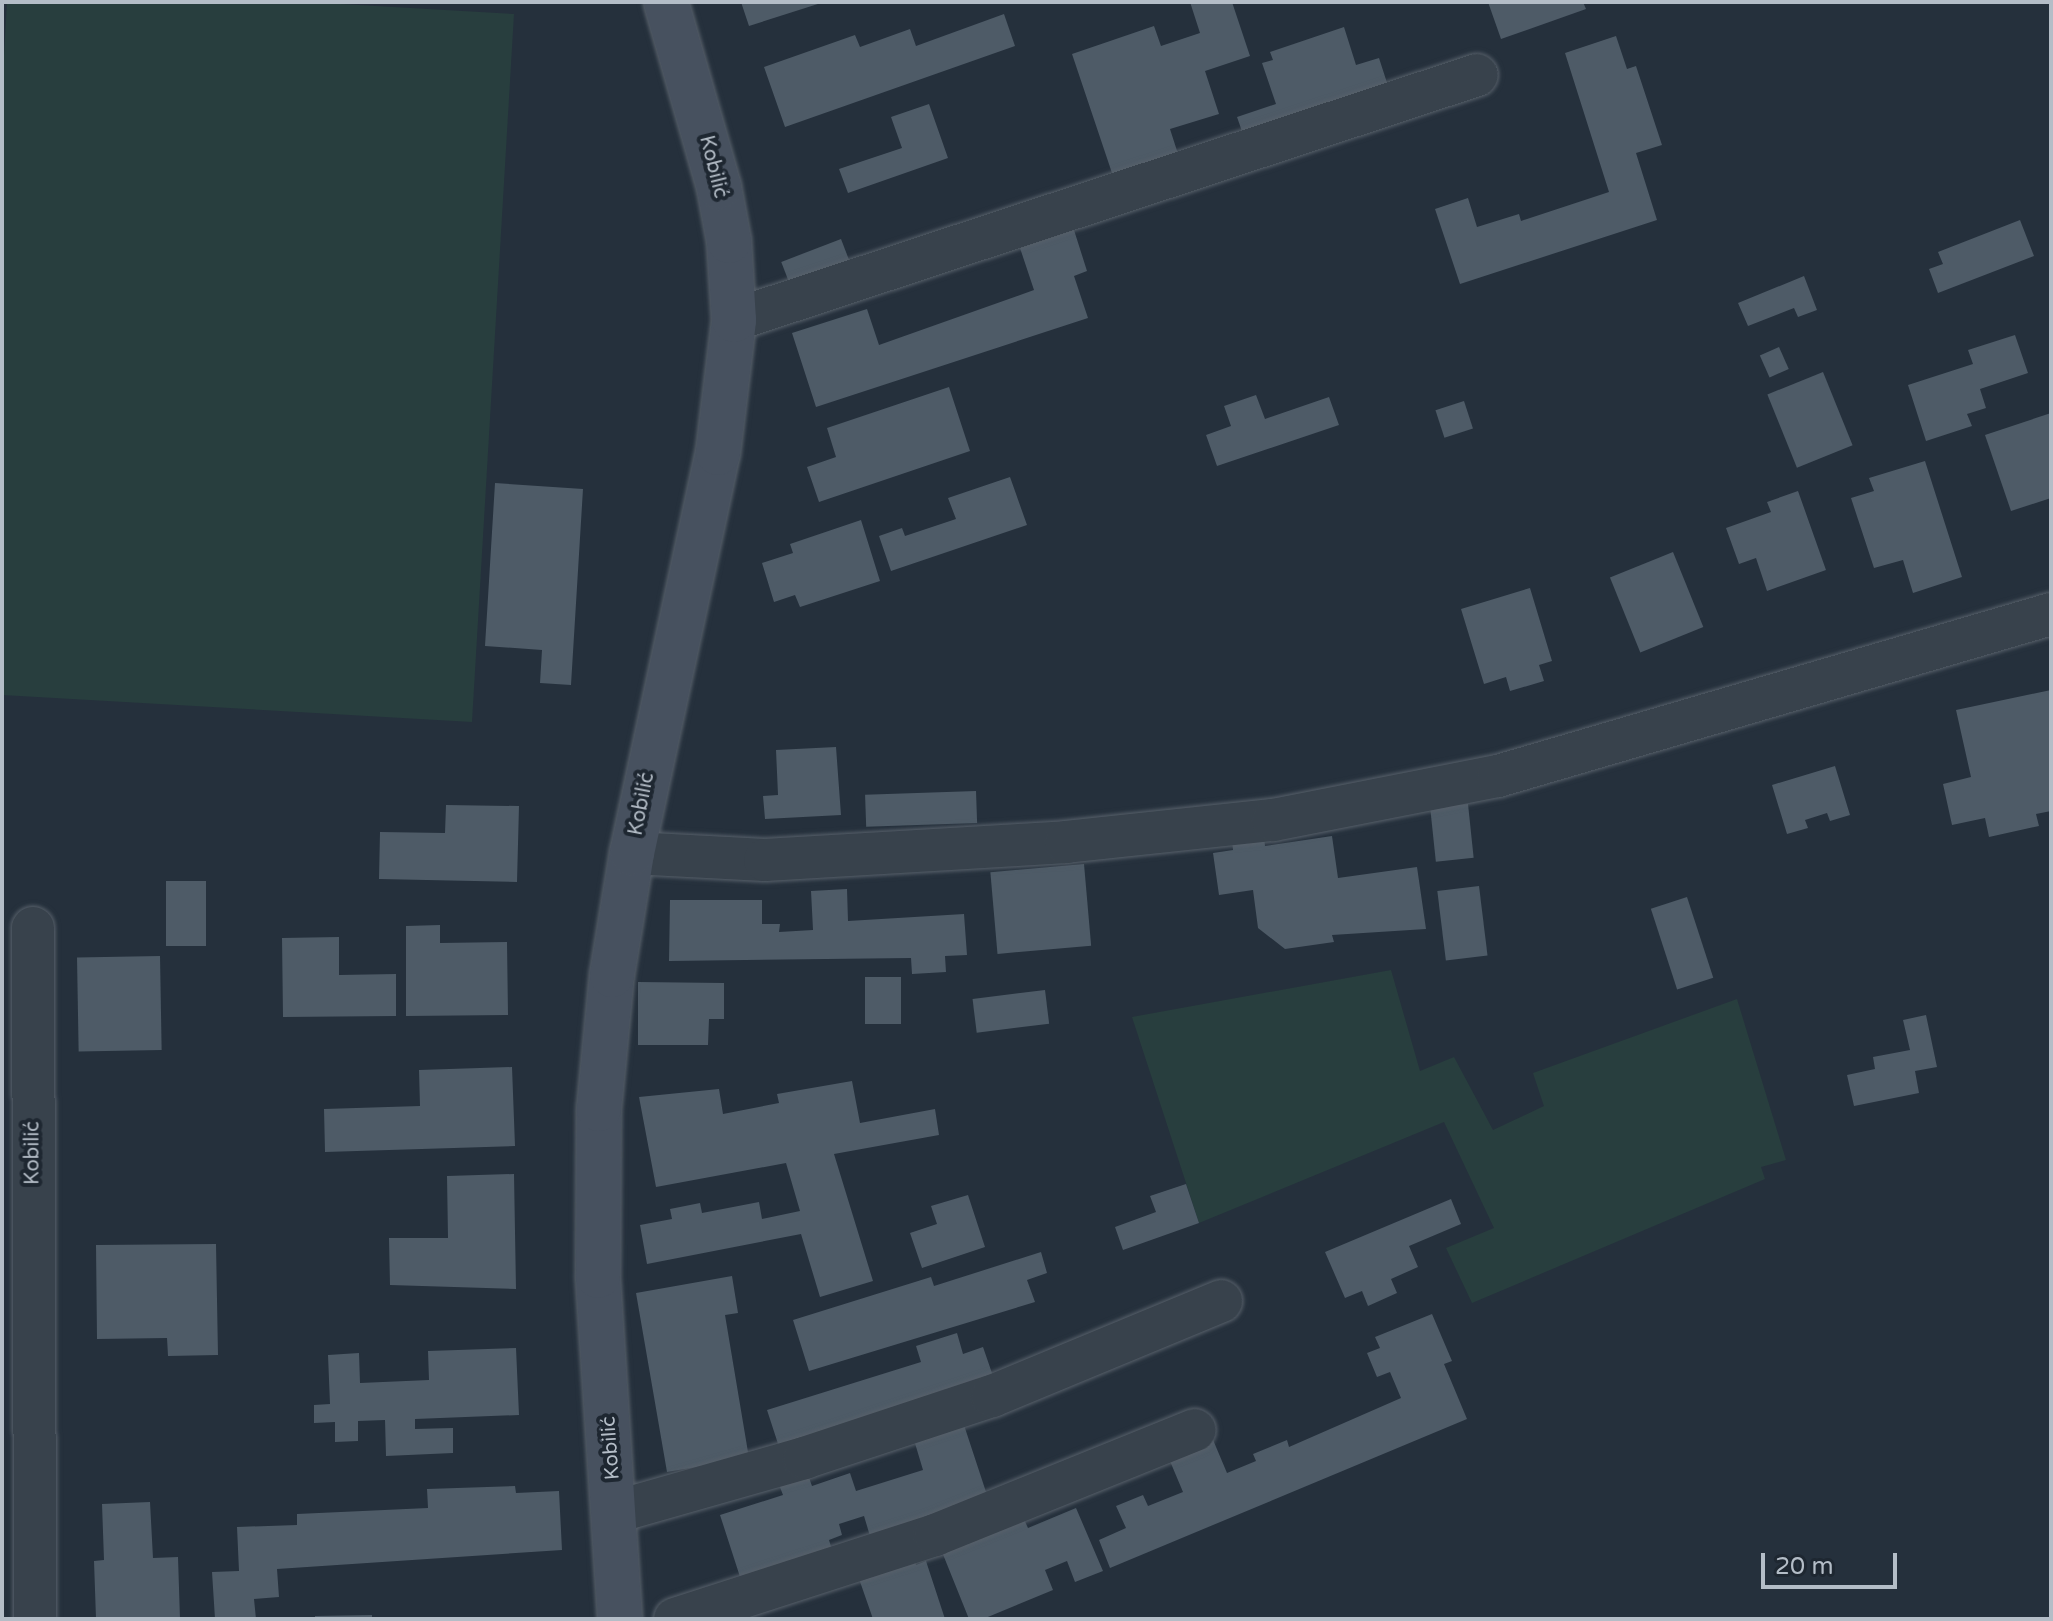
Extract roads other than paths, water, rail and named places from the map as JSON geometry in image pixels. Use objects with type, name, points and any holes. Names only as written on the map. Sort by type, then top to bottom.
[{"type":"main road","name":"Kobilić","points":[[620,1619],[598,1276],[599,1124],[612,975],[632,853],[718,453],[734,320],[729,241],[719,187],[666,2]]},
{"type":"street","points":[[734,320],[1477,75]]},
{"type":"street","points":[[632,853],[765,860],[1066,842],[1273,820],[1498,776],[2051,614]]},
{"type":"street","name":"Kobilić","points":[[33,928],[35,1619]]},
{"type":"street","points":[[615,1512],[804,1458],[992,1396],[1221,1301]]},
{"type":"street","points":[[675,1619],[935,1535],[1195,1430]]}]
